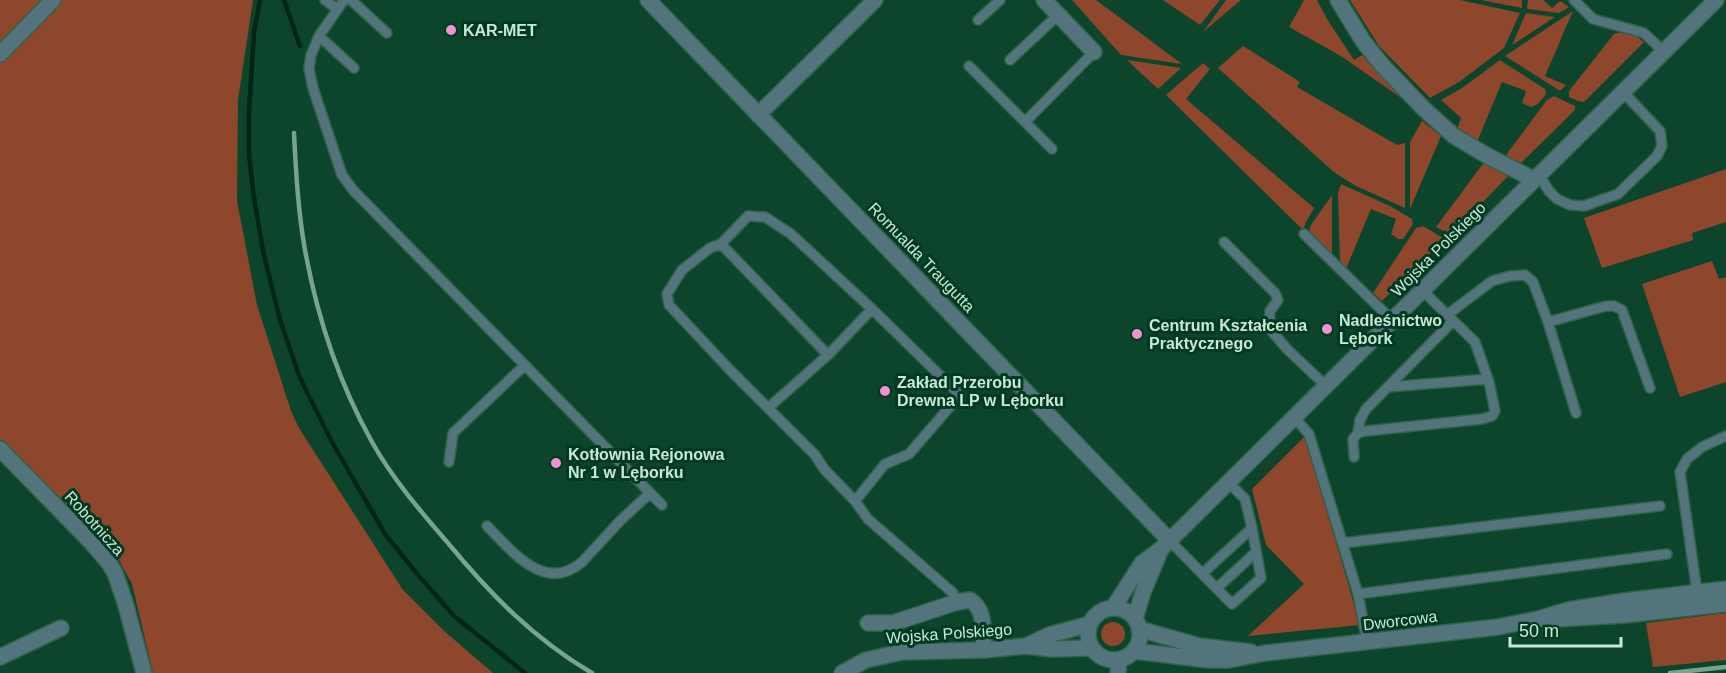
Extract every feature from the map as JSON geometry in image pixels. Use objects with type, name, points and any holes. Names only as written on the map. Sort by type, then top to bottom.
[{"type":"street","points":[[0,54],[53,0]]},
{"type":"street","name":"Romualda Traugutta","points":[[648,0],[1165,545]]},
{"type":"street","points":[[758,115],[875,0]]},
{"type":"street","points":[[1044,0],[1094,52]]},
{"type":"street","points":[[1338,0],[1363,41],[1382,65],[1424,109],[1454,136],[1486,155],[1535,178]]},
{"type":"street","name":"Wojska Polskiego","points":[[1113,608],[1142,563],[1165,545],[1716,0]]},
{"type":"street","name":"Robotnicza","points":[[0,449],[110,564],[122,592],[144,673]]},
{"type":"street","name":"Wojska Polskiego","points":[[1137,624],[1143,592],[1165,545]]},
{"type":"street","name":"Dworcowa","points":[[1134,651],[1209,660],[1229,660],[1265,653],[1498,627],[1538,619],[1571,619],[1697,592],[1726,589]]},
{"type":"street","points":[[868,623],[893,623],[957,602],[970,600],[980,609],[984,650]]},
{"type":"street","name":"Dworcowa","points":[[1624,608],[1726,604]]},
{"type":"street","points":[[1113,608],[1121,609],[1129,613],[1137,624],[1138,644],[1119,666],[1092,648],[1089,640],[1090,624],[1099,612],[1113,608]]},
{"type":"street","name":"Wojska Polskiego","points":[[1026,646],[1049,635],[1090,624]]},
{"type":"street","name":"Dworcowa","points":[[1137,624],[1199,646],[1265,653]]},
{"type":"street","points":[[0,657],[61,628]]},
{"type":"street","name":"Wojska Polskiego","points":[[842,673],[855,664],[892,654],[1026,646],[1052,649],[1092,648]]},
{"type":"lane","points":[[325,0],[337,9]]},
{"type":"lane","points":[[344,0],[319,36],[309,62],[313,88],[342,175],[353,190],[662,505]]},
{"type":"lane","points":[[351,0],[387,33]]},
{"type":"lane","points":[[978,20],[1000,0]]},
{"type":"lane","points":[[1574,0],[1593,19],[1644,33],[1664,52]]},
{"type":"lane","points":[[1010,60],[1058,15]]},
{"type":"lane","points":[[319,36],[354,68]]},
{"type":"lane","points":[[1025,122],[1094,52]]},
{"type":"lane","points":[[969,66],[1052,149]]},
{"type":"lane","points":[[1535,178],[1557,199],[1570,205],[1584,206],[1618,194],[1657,156],[1662,146],[1660,131],[1623,92]]},
{"type":"lane","points":[[855,501],[885,464],[909,454],[960,395],[791,234],[765,217],[748,216],[721,244],[710,248],[682,270],[667,294],[669,305],[815,454],[824,469],[855,501],[868,519],[953,593],[957,602]]},
{"type":"lane","points":[[1304,234],[1392,320]]},
{"type":"lane","points":[[1224,242],[1275,293],[1278,300],[1270,311],[1269,328],[1287,349],[1326,386]]},
{"type":"lane","points":[[721,244],[828,355]]},
{"type":"lane","points":[[1358,433],[1359,420],[1366,409],[1450,318],[1492,281],[1510,276],[1525,275],[1533,282],[1576,413]]},
{"type":"lane","points":[[1354,457],[1353,439],[1358,433],[1366,430],[1482,419],[1492,416],[1495,411],[1488,379],[1475,342],[1422,290]]},
{"type":"lane","points":[[1548,322],[1606,306],[1614,306],[1622,310],[1650,388]]},
{"type":"lane","points":[[768,408],[828,355],[872,309]]},
{"type":"lane","points":[[449,462],[453,433],[525,365]]},
{"type":"lane","points":[[1388,387],[1488,379]]},
{"type":"lane","points":[[1294,417],[1309,434],[1358,594],[1367,642]]},
{"type":"lane","points":[[1697,592],[1680,472],[1687,459],[1702,447],[1726,436]]},
{"type":"lane","points":[[1165,545],[1203,573],[1232,604],[1261,578],[1245,499],[1228,482]]},
{"type":"lane","points":[[487,526],[514,554],[528,564],[551,574],[564,573],[582,562],[650,493]]},
{"type":"lane","points":[[1343,543],[1660,506]]},
{"type":"lane","points":[[1203,573],[1252,528]]},
{"type":"lane","points":[[1217,588],[1256,552]]},
{"type":"lane","points":[[1358,594],[1667,554]]},
{"type":"shaded area","points":[[0,0],[253,0],[238,100],[237,201],[257,305],[291,411],[299,428],[403,590],[443,630],[493,673],[153,673],[132,584],[112,547],[91,542],[0,449]]},
{"type":"shaded area","points":[[1072,0],[1096,0],[1182,64],[1121,55]]},
{"type":"shaded area","points":[[1163,0],[1220,0],[1200,25]]},
{"type":"shaded area","points":[[1226,0],[1241,0],[1203,32]]},
{"type":"shaded area","points":[[1304,0],[1317,0],[1354,60],[1362,55],[1404,100],[1341,56],[1289,27]]},
{"type":"shaded area","points":[[1350,0],[1460,0],[1520,13],[1504,48],[1459,82],[1430,98],[1379,46]]},
{"type":"shaded area","points":[[1481,0],[1522,0],[1522,8]]},
{"type":"shaded area","points":[[1528,0],[1543,0],[1552,8],[1560,1],[1569,7],[1559,13],[1527,9]]},
{"type":"shaded area","points":[[1573,11],[1545,76],[1566,85],[1560,91],[1505,56]]},
{"type":"shaded area","points":[[1526,13],[1555,17],[1512,45]]},
{"type":"shaded area","points":[[1622,32],[1644,42],[1584,102],[1569,97],[1569,91],[1614,34]]},
{"type":"shaded area","points":[[1243,46],[1300,82],[1297,87],[1397,145],[1405,143],[1405,208],[1356,186],[1335,173],[1218,68]]},
{"type":"shaded area","points":[[1127,60],[1181,68],[1158,89]]},
{"type":"shaded area","points":[[1500,60],[1545,89],[1546,94],[1538,104],[1531,107],[1522,103],[1526,91],[1502,82],[1477,142],[1456,132],[1461,118],[1441,100],[1462,88]]},
{"type":"shaded area","points":[[1203,63],[1210,69],[1186,99],[1314,208],[1303,230],[1166,95]]},
{"type":"shaded area","points":[[1554,96],[1575,106],[1575,110],[1518,166],[1507,159],[1506,155],[1547,100]]},
{"type":"shaded area","points":[[1422,121],[1441,136],[1410,209],[1410,142]]},
{"type":"shaded area","points":[[1485,161],[1509,175],[1451,235],[1436,227]]},
{"type":"shaded area","points":[[1726,169],[1726,222],[1692,233],[1693,240],[1602,268],[1584,218]]},
{"type":"shaded area","points":[[1341,184],[1390,206],[1412,219],[1413,224],[1403,239],[1398,239],[1391,234],[1396,219],[1371,209],[1346,269],[1340,262],[1338,193]]},
{"type":"shaded area","points":[[1332,195],[1332,254],[1309,232],[1311,225]]},
{"type":"shaded area","points":[[1423,226],[1443,238],[1440,244],[1382,301],[1373,293],[1416,228]]},
{"type":"shaded area","points":[[1712,261],[1719,279],[1726,277],[1726,382],[1680,397],[1642,284]]},
{"type":"shaded area","points":[[1305,436],[1360,625],[1248,636],[1304,584],[1266,545],[1252,489]]},
{"type":"shaded area","points":[[1726,613],[1726,660],[1653,667],[1646,623]]},
{"type":"shaded area","points":[[1113,622],[1122,625],[1125,634],[1122,643],[1113,646],[1104,643],[1101,634],[1104,625]]},
{"type":"waterway","points":[[260,0],[254,32],[249,154],[263,251],[280,320],[300,378],[333,444],[385,534],[454,616],[525,673]]},
{"type":"waterway","points":[[284,0],[300,46]]},
{"type":"railway","points":[[294,133],[301,221],[316,300],[339,373],[372,442],[417,507],[497,598],[551,646],[592,673]]},
{"type":"railway","points":[[1670,673],[1726,667]]},
{"type":"place","name":"KAR-MET","points":[[451,30]]},
{"type":"place","name":"Nadleśnictwo Lębork","points":[[1327,329]]},
{"type":"place","name":"Centrum Kształcenia Praktycznego","points":[[1137,334]]},
{"type":"place","name":"Zakład Przerobu Drewna LP w Lęborku","points":[[885,391]]},
{"type":"place","name":"Kotłownia Rejonowa Nr 1 w Lęborku","points":[[556,463]]}]
